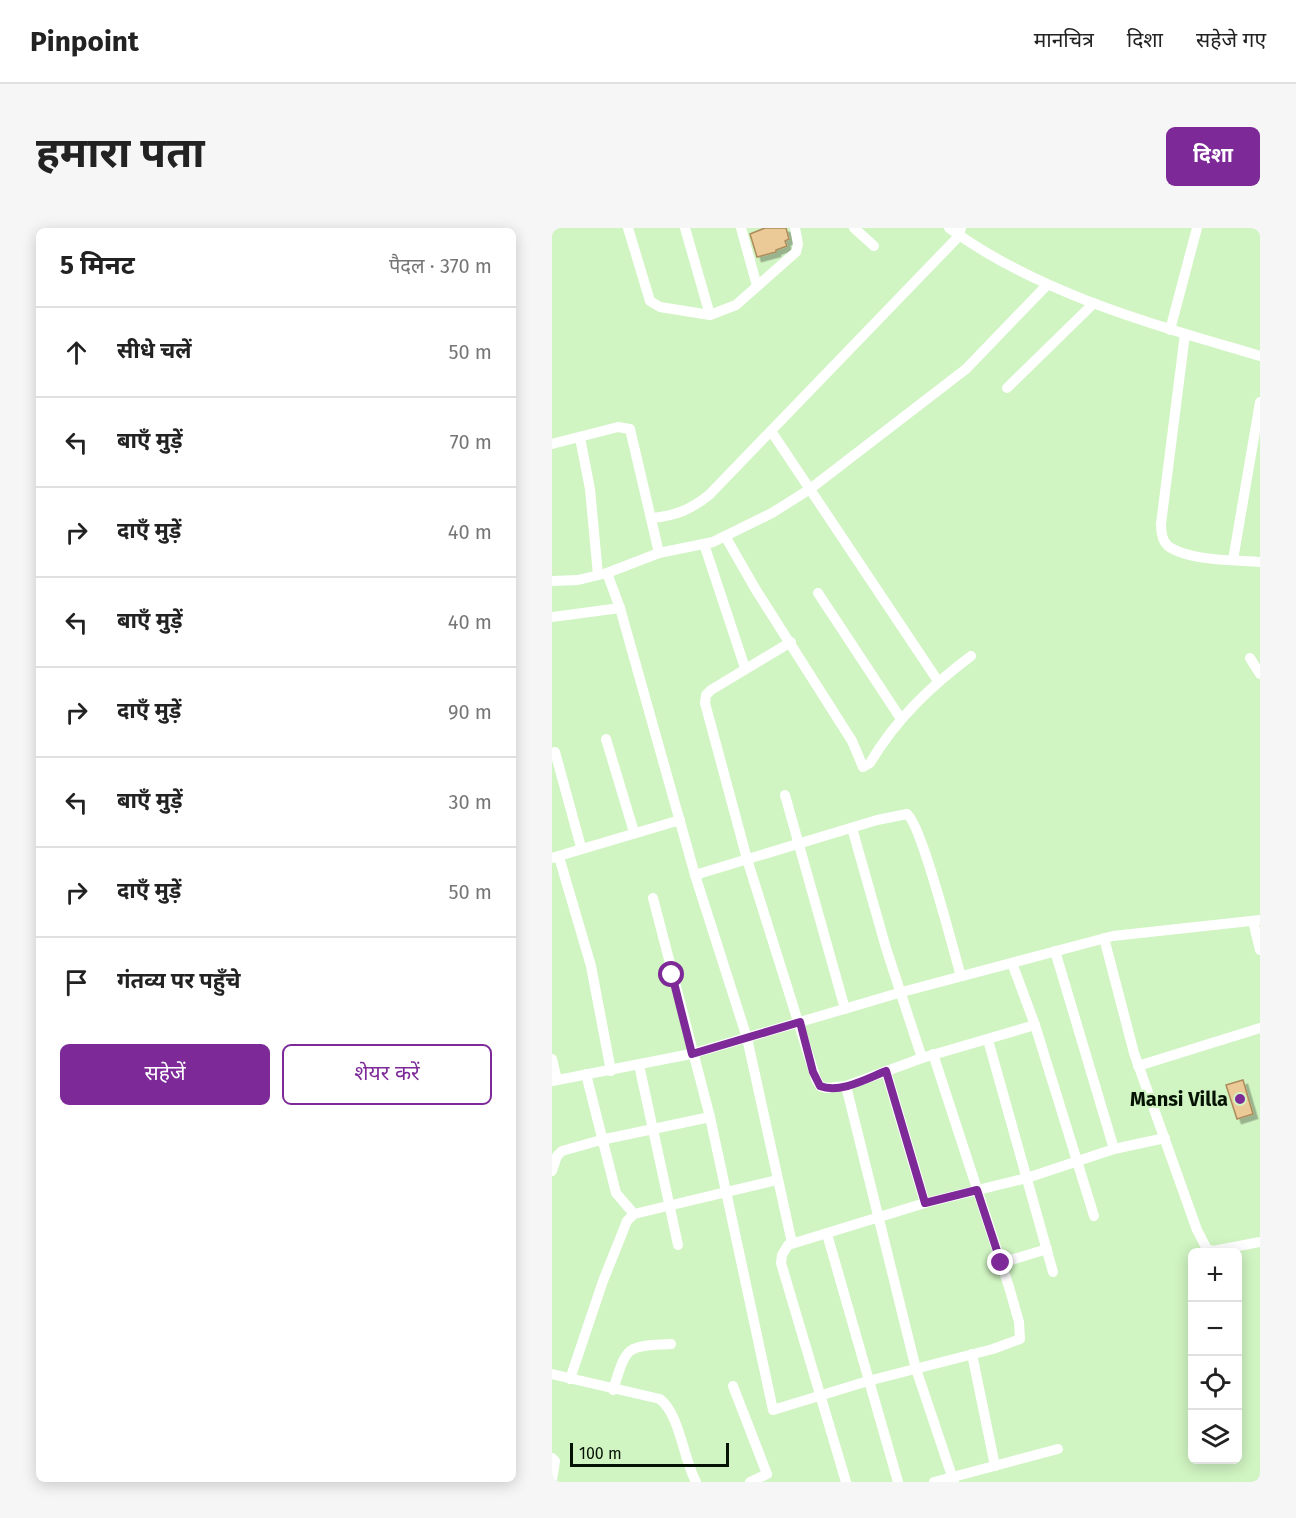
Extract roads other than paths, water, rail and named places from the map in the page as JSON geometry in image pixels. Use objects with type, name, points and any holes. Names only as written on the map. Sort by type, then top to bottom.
[{"type":"street","points":[[628,228],[650,302],[660,307],[710,315],[736,305],[796,252],[798,244],[795,228]]},
{"type":"street","points":[[685,228],[710,315]]},
{"type":"street","points":[[741,228],[757,286]]},
{"type":"street","points":[[854,228],[874,246]]},
{"type":"street","points":[[949,228],[960,232],[1047,285],[1170,330],[1260,356]]},
{"type":"street","points":[[1170,330],[1197,228]]},
{"type":"street","points":[[652,518],[676,515],[691,509],[709,495],[960,232]]},
{"type":"street","points":[[552,581],[578,580],[603,574],[659,554],[704,544],[749,526],[810,489],[966,369],[1047,285]]},
{"type":"street","points":[[1007,388],[1094,303]]},
{"type":"street","points":[[1185,334],[1162,532],[1168,546],[1182,552],[1260,562]]},
{"type":"street","points":[[1233,560],[1260,402]]},
{"type":"street","points":[[552,444],[618,427],[630,429],[659,554]]},
{"type":"street","points":[[771,431],[938,681]]},
{"type":"street","points":[[580,438],[603,574],[620,608],[695,875],[747,1038],[792,1243]]},
{"type":"street","points":[[725,536],[756,590],[852,741],[863,767],[870,763],[901,719],[938,681],[971,656]]},
{"type":"street","points":[[704,544],[745,668]]},
{"type":"street","points":[[818,593],[901,719]]},
{"type":"street","points":[[552,617],[620,608]]},
{"type":"street","points":[[791,642],[711,690],[706,695],[705,703],[747,859],[800,1022],[813,1072],[820,1086],[826,1088],[846,1086],[933,1054],[1035,1025]]},
{"type":"street","points":[[1250,658],[1260,674]]},
{"type":"street","points":[[606,739],[634,832]]},
{"type":"street","points":[[555,752],[581,847]]},
{"type":"street","points":[[785,795],[845,1008]]},
{"type":"street","points":[[695,875],[799,843],[908,814],[911,817],[961,976]]},
{"type":"street","points":[[611,1071],[591,966],[555,857],[581,847],[680,820]]},
{"type":"street","points":[[852,828],[922,1058]]},
{"type":"street","points":[[653,898],[710,1117],[773,1410],[868,1381],[1013,1343],[1021,1335],[1001,1263],[933,1054]]},
{"type":"street","points":[[552,1059],[554,1081],[692,1054],[845,1008],[1104,938],[1256,920],[1260,950]]},
{"type":"street","points":[[1104,938],[1124,1022],[1138,1066],[1197,1230],[1208,1249],[1213,1251],[1260,1242]]},
{"type":"street","points":[[1055,951],[1114,1149]]},
{"type":"street","points":[[1012,963],[1035,1025],[1094,1216]]},
{"type":"street","points":[[1138,1066],[1260,1028]]},
{"type":"street","points":[[988,1040],[1053,1272]]},
{"type":"street","points":[[639,1065],[678,1245]]},
{"type":"street","points":[[886,1071],[925,1203]]},
{"type":"street","points":[[586,1074],[616,1194],[634,1214]]},
{"type":"street","points":[[846,1086],[880,1216],[915,1369],[953,1479]]},
{"type":"street","points":[[552,1171],[557,1156],[562,1151],[601,1140],[710,1117]]},
{"type":"street","points":[[846,1482],[782,1263],[785,1249],[792,1243],[880,1216],[1027,1178],[1114,1149],[1165,1138]]},
{"type":"street","points":[[570,1379],[603,1281],[627,1221],[634,1214],[725,1190],[777,1180]]},
{"type":"street","points":[[827,1234],[898,1482]]},
{"type":"street","points":[[1001,1263],[1047,1249]]},
{"type":"street","points":[[613,1390],[624,1356],[633,1347],[671,1344]]},
{"type":"street","points":[[972,1354],[995,1466]]},
{"type":"street","points":[[552,1374],[613,1390],[660,1399],[671,1410],[688,1468],[696,1482]]},
{"type":"street","points":[[733,1386],[768,1478],[750,1482]]},
{"type":"street","points":[[934,1482],[953,1479],[1058,1449]]},
{"type":"street","points":[[552,1458],[555,1461],[552,1480]]},
{"type":"place","name":"Mansi Villa","points":[[1240,1099]]}]
